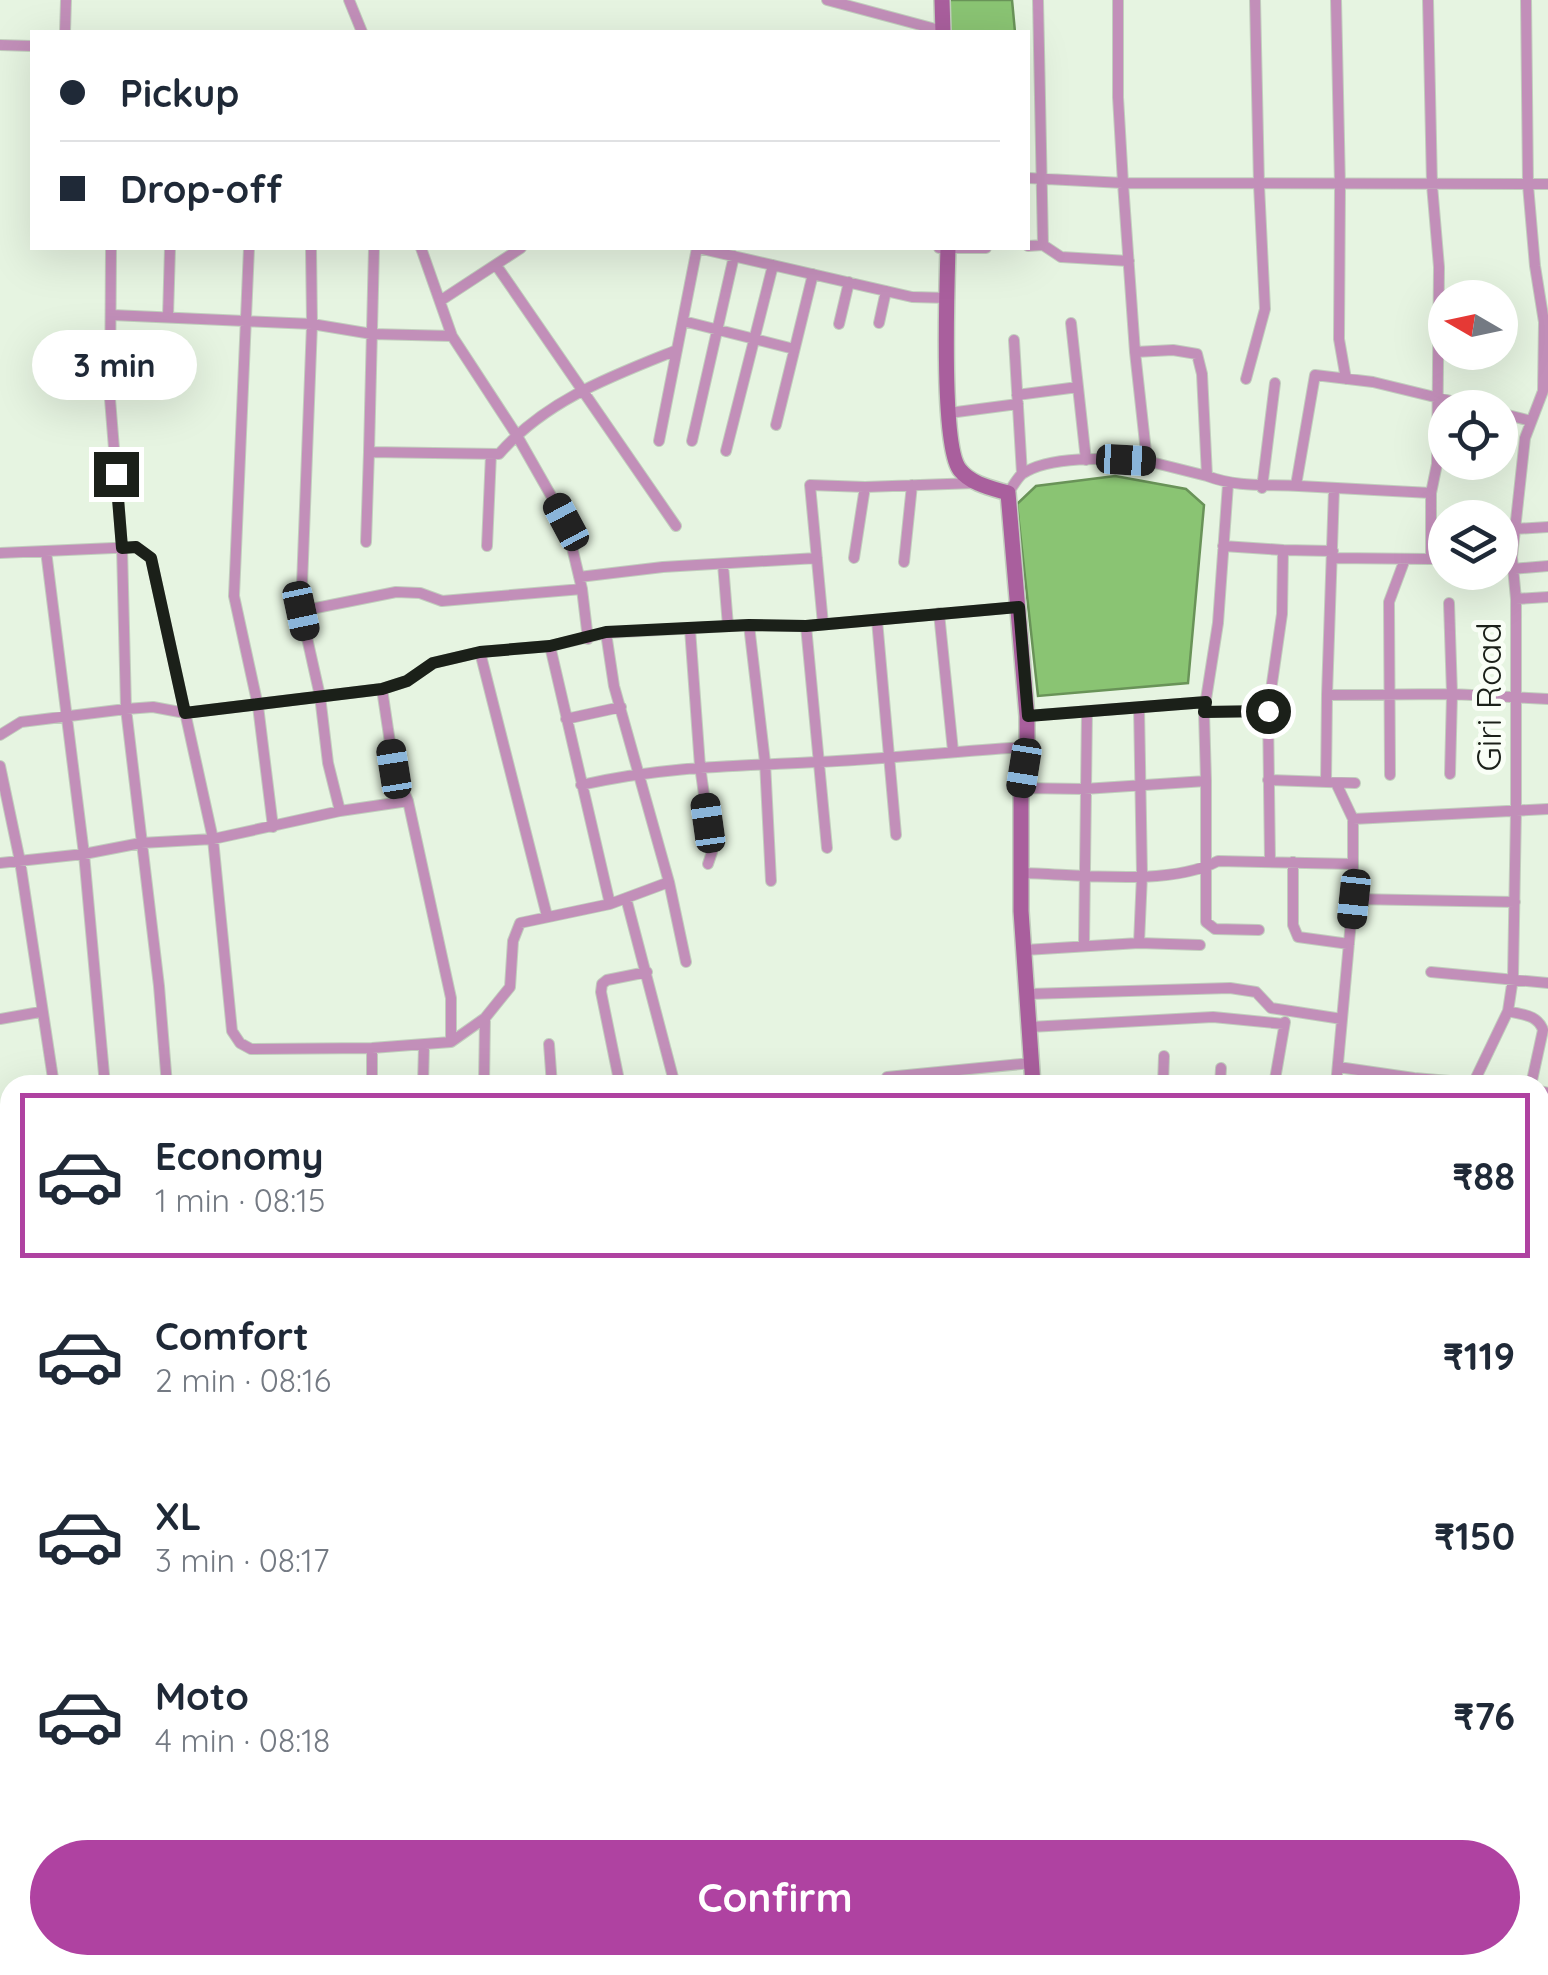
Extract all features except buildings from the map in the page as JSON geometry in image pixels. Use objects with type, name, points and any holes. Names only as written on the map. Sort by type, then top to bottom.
[{"type":"main road","points":[[942,0],[943,30]]},
{"type":"main road","points":[[945,250],[949,436],[958,468],[976,483],[1008,493],[1028,716],[1021,788],[1021,872],[1033,1075]]},
{"type":"street","points":[[64,30],[66,0]]},
{"type":"street","points":[[348,0],[361,30]]},
{"type":"street","points":[[827,0],[936,30]]},
{"type":"street","points":[[1038,0],[1043,245]]},
{"type":"street","points":[[1118,0],[1123,183],[1147,461]]},
{"type":"street","points":[[1246,379],[1265,309],[1256,0]]},
{"type":"street","points":[[1336,0],[1339,339],[1346,379]]},
{"type":"street","points":[[1428,0],[1432,185],[1439,267],[1438,390]]},
{"type":"street","name":"Giri Road","points":[[1517,500],[1524,438],[1543,390],[1544,322],[1528,184],[1526,0]]},
{"type":"street","points":[[0,45],[30,46]]},
{"type":"street","points":[[1030,178],[1340,186],[1548,184]]},
{"type":"street","points":[[1030,246],[1043,245],[1060,257],[1129,261]]},
{"type":"street","points":[[111,250],[110,399],[122,548],[126,708],[160,986],[166,1075]]},
{"type":"street","points":[[168,317],[170,250]]},
{"type":"street","points":[[249,250],[234,596],[258,706],[273,827]]},
{"type":"street","points":[[310,250],[312,324],[301,611],[340,812]]},
{"type":"street","points":[[366,542],[374,250]]},
{"type":"street","points":[[423,250],[452,336],[516,434],[566,522],[588,639]]},
{"type":"street","points":[[440,302],[518,250]]},
{"type":"street","points":[[659,441],[698,250]]},
{"type":"street","points":[[707,250],[912,296],[948,298]]},
{"type":"street","points":[[692,441],[734,256]]},
{"type":"street","points":[[726,451],[772,264]]},
{"type":"street","points":[[496,265],[676,526]]},
{"type":"street","points":[[776,425],[812,274]]},
{"type":"street","points":[[840,324],[849,282]]},
{"type":"street","points":[[879,323],[886,290]]},
{"type":"street","points":[[112,315],[312,324],[372,334],[452,336]]},
{"type":"street","points":[[683,321],[794,349]]},
{"type":"street","points":[[1072,323],[1086,460]]},
{"type":"street","points":[[1014,340],[1022,474]]},
{"type":"street","points":[[369,452],[499,454],[516,434],[582,388],[677,350]]},
{"type":"street","points":[[1135,352],[1172,350],[1197,354],[1202,374],[1207,476]]},
{"type":"street","points":[[1296,486],[1315,375],[1428,395]]},
{"type":"street","points":[[1262,488],[1275,383]]},
{"type":"street","points":[[949,412],[1078,387]]},
{"type":"street","points":[[1518,418],[1531,421]]},
{"type":"street","points":[[487,546],[491,454]]},
{"type":"street","points":[[1008,493],[1022,474],[1055,463],[1086,460],[1147,461],[1228,484],[1262,488],[1296,486],[1431,493]]},
{"type":"street","points":[[1431,500],[1434,480]]},
{"type":"street","points":[[824,624],[810,485],[976,483]]},
{"type":"street","points":[[1228,484],[1218,622],[1205,707],[1207,926],[1260,930]]},
{"type":"street","points":[[904,562],[912,485]]},
{"type":"street","points":[[854,558],[864,487]]},
{"type":"street","points":[[1334,489],[1327,695],[1331,782],[1354,819],[1354,899],[1337,1075]]},
{"type":"street","points":[[1518,528],[1548,527]]},
{"type":"street","points":[[1223,546],[1428,559]]},
{"type":"street","points":[[0,553],[136,547],[151,558],[212,839],[232,1031],[251,1050],[451,1042],[485,1018],[510,987],[515,930],[520,923],[610,904],[669,882]]},
{"type":"street","points":[[1270,862],[1268,711],[1282,614],[1283,550]]},
{"type":"street","points":[[46,551],[84,854],[104,1075]]},
{"type":"street","points":[[301,611],[396,592],[420,593],[442,601],[723,564],[817,558]]},
{"type":"street","points":[[1390,775],[1390,602],[1405,559]]},
{"type":"street","points":[[1518,562],[1548,566]]},
{"type":"street","points":[[723,564],[728,626]]},
{"type":"street","name":"Giri Road","points":[[1477,1075],[1508,1011],[1513,978],[1517,698],[1514,590]]},
{"type":"street","points":[[1516,600],[1548,597]]},
{"type":"street","points":[[1449,602],[1450,774]]},
{"type":"street","points":[[0,735],[21,722],[126,708],[153,707],[185,713],[382,689],[407,681],[433,663],[480,652],[550,646],[606,632],[806,626],[1019,607]]},
{"type":"street","points":[[940,613],[953,751]]},
{"type":"street","points":[[877,620],[896,834]]},
{"type":"street","points":[[749,625],[765,762],[772,881]]},
{"type":"street","points":[[806,626],[827,848]]},
{"type":"street","points":[[690,629],[700,766],[712,852],[708,864]]},
{"type":"street","points":[[606,632],[621,708],[669,882],[686,962]]},
{"type":"street","points":[[550,646],[610,904]]},
{"type":"street","points":[[480,652],[547,916]]},
{"type":"street","points":[[382,689],[394,769],[408,801],[450,998],[451,1042]]},
{"type":"street","points":[[1327,695],[1452,694],[1548,699]]},
{"type":"street","points":[[1028,716],[1139,707],[1268,711]]},
{"type":"street","points":[[1139,707],[1139,943]]},
{"type":"street","points":[[566,719],[621,708]]},
{"type":"street","points":[[1084,946],[1087,711]]},
{"type":"street","points":[[582,785],[640,772],[700,766],[1027,747]]},
{"type":"street","points":[[0,766],[20,861],[52,1075]]},
{"type":"street","points":[[1268,780],[1356,783]]},
{"type":"street","points":[[1021,788],[1084,789],[1206,781]]},
{"type":"street","points":[[0,863],[141,843],[212,839],[408,801]]},
{"type":"street","points":[[1354,819],[1548,809]]},
{"type":"street","points":[[1021,872],[1142,875],[1204,868],[1218,861],[1354,864]]},
{"type":"street","points":[[1293,862],[1293,925],[1298,937],[1349,944]]},
{"type":"street","points":[[626,898],[673,1075]]},
{"type":"street","points":[[1354,899],[1514,902]]},
{"type":"street","points":[[1025,950],[1139,943],[1200,946]]},
{"type":"street","points":[[618,1075],[602,984],[647,972]]},
{"type":"street","points":[[1431,972],[1548,982]]},
{"type":"street","points":[[1028,994],[1230,988],[1256,992],[1267,1006],[1342,1019]]},
{"type":"street","points":[[1276,1075],[1286,1011]]},
{"type":"street","points":[[1508,1011],[1540,1021],[1543,1030],[1533,1075]]},
{"type":"street","points":[[0,1020],[40,1012]]},
{"type":"street","points":[[1030,1027],[1214,1017],[1284,1024]]},
{"type":"street","points":[[484,1075],[485,1018]]},
{"type":"street","points":[[550,1044],[552,1075]]},
{"type":"street","points":[[423,1075],[424,1046]]},
{"type":"street","points":[[372,1048],[372,1075]]},
{"type":"street","points":[[1163,1075],[1164,1056]]},
{"type":"street","points":[[908,1075],[1032,1063]]},
{"type":"street","points":[[1338,1067],[1379,1075]]},
{"type":"street","points":[[1220,1068],[1220,1075]]},
{"type":"shaded area","points":[[949,0],[1012,0],[1015,30],[950,30]]},
{"type":"shaded area","points":[[1115,476],[1186,489],[1204,505],[1188,683],[1038,696],[1017,504],[1036,486]]},
{"type":"route","points":[[116,474],[122,548],[136,547],[151,558],[185,713],[382,689],[420,675],[433,663],[480,652],[550,646],[606,632],[806,626],[1019,607],[1028,716],[1206,702],[1204,712],[1268,711]]}]
